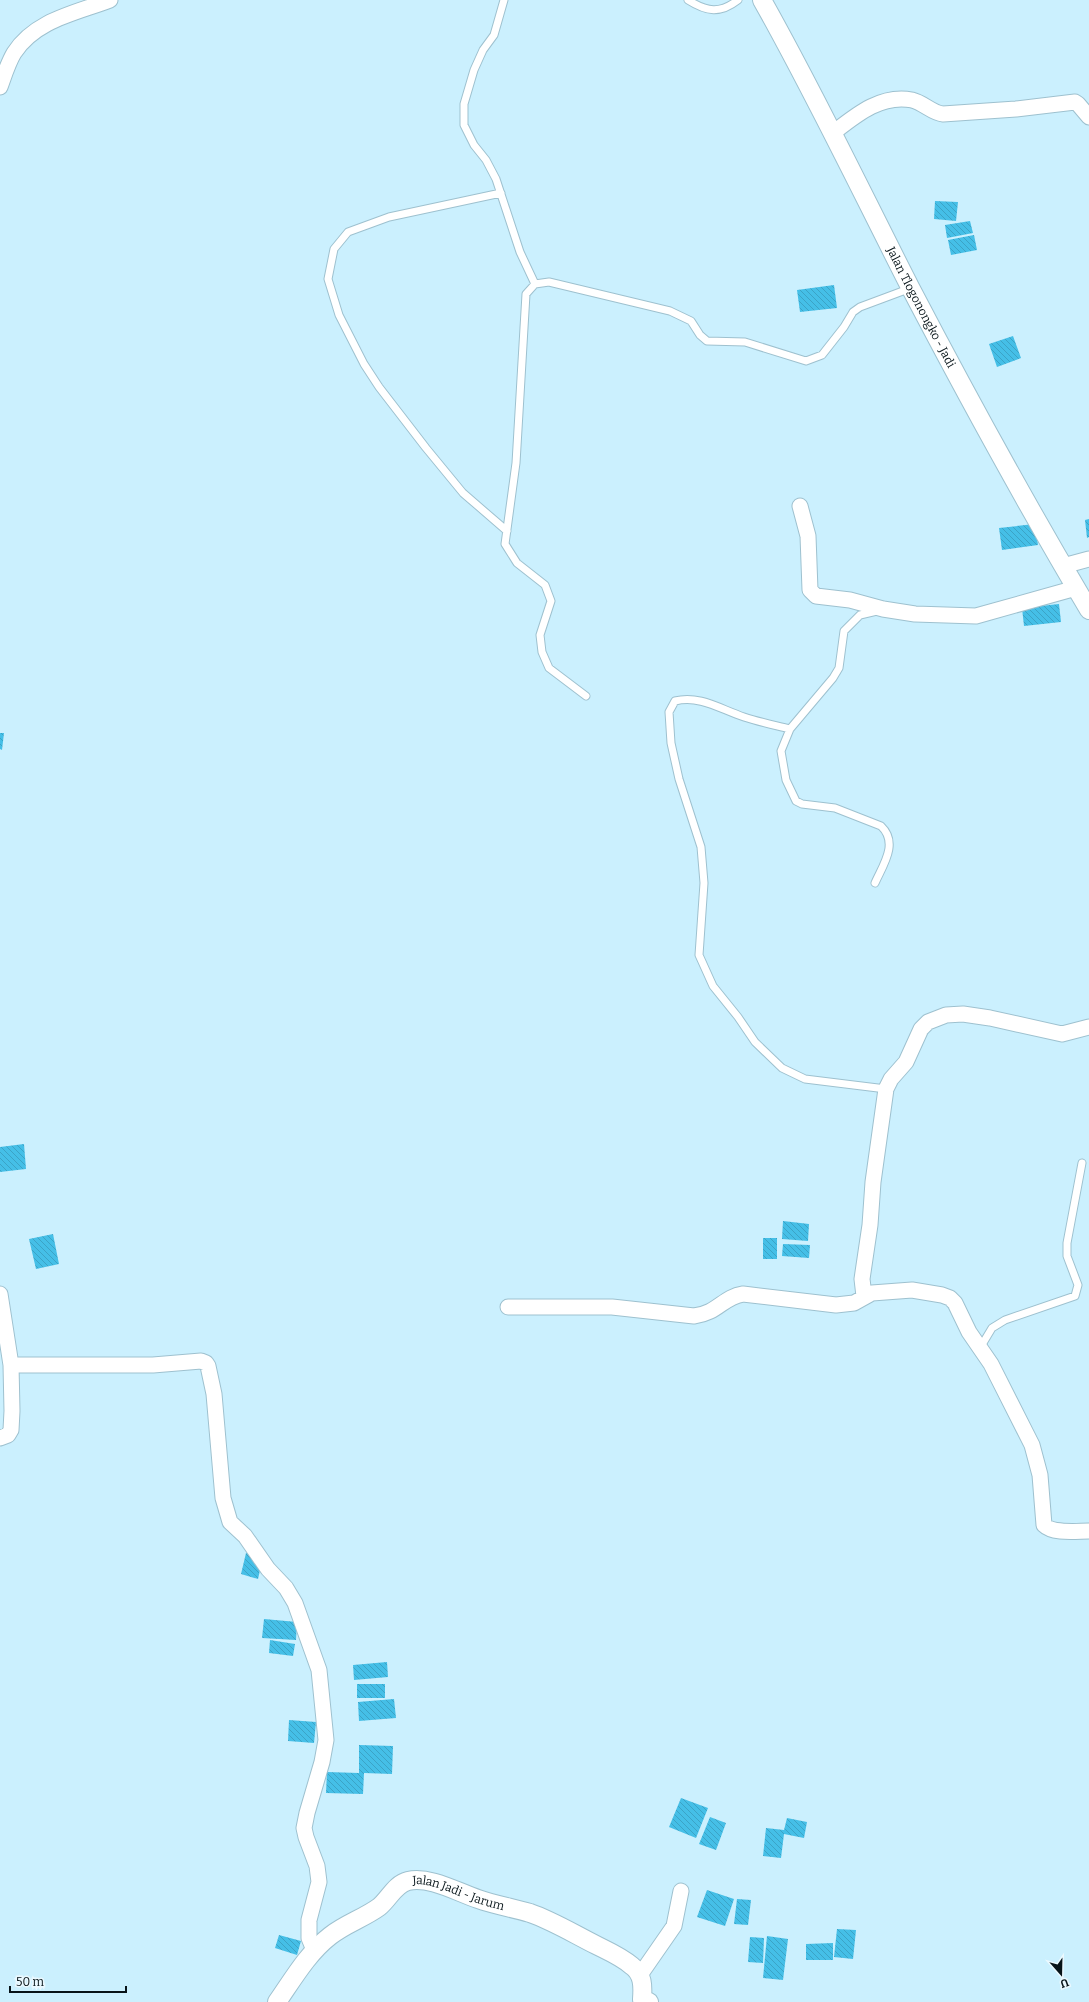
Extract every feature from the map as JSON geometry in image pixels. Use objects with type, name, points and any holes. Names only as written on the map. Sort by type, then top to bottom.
[{"type":"street","points":[[0,87],[14,54],[23,41],[41,26],[110,0]]},
{"type":"street","name":"Jalan Tlogonongko - Jadi","points":[[762,0],[833,132],[911,288],[1020,490],[1089,610]]},
{"type":"street","points":[[833,132],[872,105],[899,100],[912,100],[938,114],[1016,110],[1075,102],[1089,118]]},
{"type":"street","points":[[800,506],[808,536],[809,581],[810,590],[813,594],[830,598],[850,600],[883,609],[915,614],[976,616],[1076,588]]},
{"type":"street","points":[[1063,566],[1089,559]]},
{"type":"street","points":[[864,1296],[862,1278],[870,1225],[873,1182],[886,1089],[891,1079],[906,1062],[921,1029],[928,1022],[946,1015],[963,1014],[990,1018],[1062,1034],[1070,1034],[1089,1027]]},
{"type":"street","points":[[508,1307],[612,1306],[694,1316],[705,1314],[716,1309],[734,1295],[743,1294],[836,1305],[854,1303],[864,1296],[872,1293],[912,1290],[942,1295],[950,1298],[955,1303],[969,1332],[991,1364],[1032,1445],[1040,1475],[1044,1525],[1047,1528],[1055,1530],[1089,1531]]},
{"type":"street","points":[[0,1294],[11,1366],[11,1430],[8,1435],[0,1438]]},
{"type":"street","points":[[11,1366],[146,1365],[201,1361],[206,1363],[208,1366],[214,1394],[221,1476],[226,1510],[230,1522],[245,1536],[268,1569],[286,1588],[295,1603],[319,1670],[326,1740],[322,1762],[304,1828],[316,1866],[319,1882],[309,1920],[310,1938],[314,1950]]},
{"type":"street","name":"Jalan Jadi - Jarum","points":[[277,2002],[314,1950],[335,1932],[379,1906],[399,1885],[408,1881],[418,1880],[430,1882],[488,1902],[530,1913],[550,1921],[616,1955],[633,1966],[640,1976]]},
{"type":"street","points":[[644,2001],[643,1986],[640,1976],[674,1926],[681,1891]]},
{"type":"lane","points":[[504,0],[494,35],[483,50],[474,70],[464,104],[464,125],[474,145],[486,160],[501,192],[520,252],[535,284]]},
{"type":"lane","points":[[688,0],[696,5],[714,11],[728,8],[738,0]]},
{"type":"lane","points":[[501,192],[389,217],[348,232],[334,249],[328,279],[339,315],[364,364],[379,387],[463,493],[507,531]]},
{"type":"lane","points":[[586,696],[550,668],[542,652],[540,635],[551,601],[545,585],[517,563],[504,544],[516,463],[526,294],[535,284],[549,282],[670,311],[691,321],[700,335],[707,341],[746,342],[806,361],[822,355],[844,327],[853,312],[860,307],[911,288]]},
{"type":"lane","points":[[875,884],[888,856],[890,841],[886,830],[881,826],[835,808],[802,804],[796,801],[786,780],[781,751],[790,729],[833,678],[839,668],[844,631],[860,616],[883,609]]},
{"type":"lane","points":[[790,729],[744,717],[708,702],[687,698],[675,701],[670,712],[671,742],[679,779],[701,847],[704,883],[699,955],[713,986],[738,1017],[755,1042],[782,1068],[805,1079],[886,1089]]},
{"type":"lane","points":[[980,1348],[992,1328],[1005,1320],[1075,1296],[1078,1285],[1067,1256],[1067,1243],[1082,1163]]},
{"type":"building","points":[[935,201],[958,202],[956,221],[934,219]]},
{"type":"building","points":[[970,221],[973,233],[947,238],[945,225]]},
{"type":"building","points":[[974,235],[977,250],[951,255],[948,240]]},
{"type":"building","points":[[834,285],[837,308],[800,312],[797,290]]},
{"type":"building","points":[[1013,336],[1021,358],[997,367],[989,344]]},
{"type":"building","points":[[1089,519],[1089,537],[1087,538],[1085,520]]},
{"type":"building","points":[[1035,524],[1038,545],[1002,550],[999,528]]},
{"type":"building","points":[[1059,604],[1061,622],[1024,626],[1022,608]]},
{"type":"building","points":[[0,733],[4,733],[2,750],[0,749]]},
{"type":"building","points":[[24,1144],[26,1169],[0,1172],[0,1147]]},
{"type":"building","points":[[783,1221],[809,1224],[808,1241],[782,1239]]},
{"type":"building","points":[[53,1234],[59,1264],[36,1269],[29,1239]]},
{"type":"building","points":[[763,1238],[777,1238],[777,1259],[763,1259]]},
{"type":"building","points":[[783,1244],[810,1245],[809,1258],[782,1256]]},
{"type":"building","points":[[246,1553],[263,1557],[258,1579],[241,1574]]},
{"type":"building","points":[[264,1619],[297,1622],[296,1640],[262,1638]]},
{"type":"building","points":[[270,1640],[295,1644],[293,1656],[269,1653]]},
{"type":"building","points":[[387,1662],[388,1677],[354,1680],[353,1665]]},
{"type":"building","points":[[357,1684],[385,1684],[385,1698],[357,1698]]},
{"type":"building","points":[[394,1699],[396,1718],[359,1721],[358,1702]]},
{"type":"building","points":[[289,1720],[316,1722],[314,1743],[288,1741]]},
{"type":"building","points":[[359,1745],[393,1746],[392,1774],[364,1773],[363,1794],[326,1793],[327,1772],[359,1773]]},
{"type":"building","points":[[681,1798],[708,1808],[696,1838],[669,1827]]},
{"type":"building","points":[[710,1817],[726,1823],[716,1850],[699,1844]]},
{"type":"building","points":[[787,1818],[807,1822],[804,1838],[784,1834],[781,1858],[763,1856],[766,1828],[784,1830]]},
{"type":"building","points":[[707,1890],[734,1899],[725,1926],[697,1917]]},
{"type":"building","points":[[737,1899],[751,1900],[748,1925],[734,1924]]},
{"type":"building","points":[[837,1929],[856,1930],[853,1959],[834,1957]]},
{"type":"building","points":[[279,1935],[301,1941],[297,1955],[275,1948]]},
{"type":"building","points":[[767,1936],[788,1939],[783,1980],[763,1978]]},
{"type":"building","points":[[750,1937],[764,1938],[763,1963],[748,1962]]},
{"type":"building","points":[[833,1943],[833,1960],[806,1960],[806,1944]]}]
